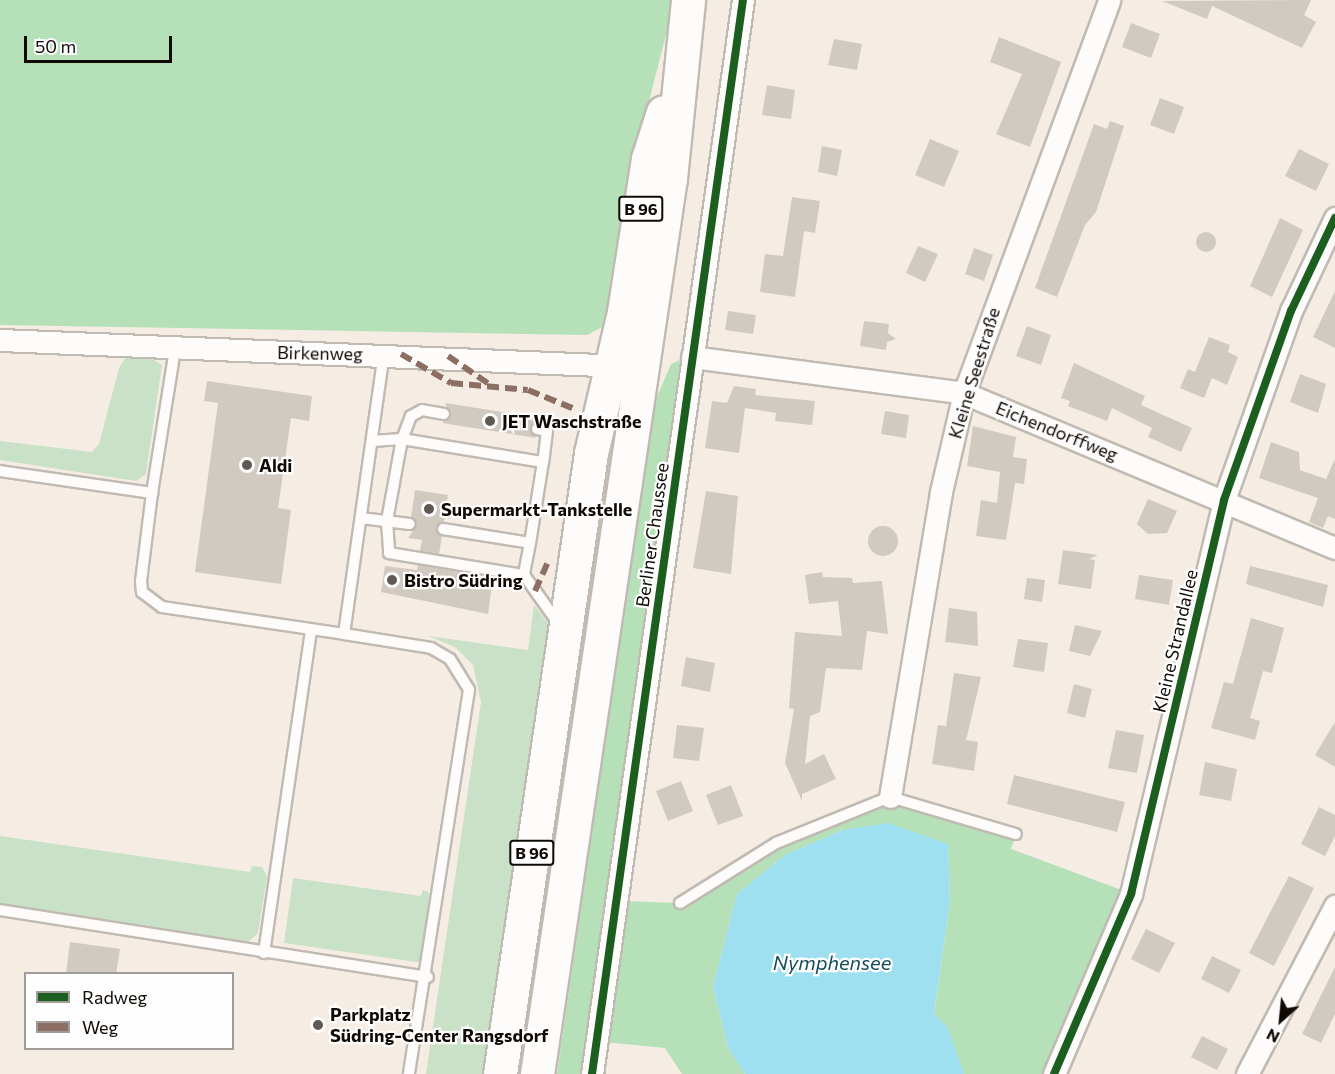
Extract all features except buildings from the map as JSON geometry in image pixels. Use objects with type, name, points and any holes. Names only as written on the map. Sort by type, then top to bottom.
[{"type":"main road","name":"B 96","points":[[537,1074],[625,366],[648,159],[680,56],[688,0]]},
{"type":"main road","name":"B 96","points":[[500,1074],[591,453],[625,366]]},
{"type":"street","name":"Berliner Chaussee","points":[[592,1074],[743,0]]},
{"type":"street","name":"Kleine Seestraße","points":[[890,797],[941,492],[964,393],[1109,0]]},
{"type":"street","name":"Kleine Strandallee","points":[[1054,1074],[1131,894],[1224,500],[1283,331],[1335,218]]},
{"type":"street","name":"Birkenweg","points":[[0,340],[175,349],[384,354],[625,366]]},
{"type":"street","name":"Eichendorffweg","points":[[692,357],[964,393],[1335,548]]},
{"type":"street","points":[[1247,1074],[1335,906]]},
{"type":"lane","points":[[175,349],[152,493],[141,581],[150,601],[176,610],[431,648],[450,659],[469,690],[428,977],[409,1074]]},
{"type":"lane","points":[[344,634],[384,354]]},
{"type":"lane","points":[[444,414],[422,410],[411,416],[402,439],[387,521],[389,553],[524,575]]},
{"type":"lane","points":[[537,429],[548,431],[524,575],[564,632]]},
{"type":"lane","points":[[372,441],[402,439],[543,462]]},
{"type":"lane","points":[[0,471],[152,493]]},
{"type":"lane","points":[[361,518],[410,524]]},
{"type":"lane","points":[[443,529],[530,543]]},
{"type":"lane","points":[[264,953],[311,629]]},
{"type":"lane","points":[[680,903],[777,843],[890,797],[1016,834]]},
{"type":"lane","points":[[0,910],[428,977]]},
{"type":"green space","points":[[0,0],[675,0],[641,132],[608,324],[587,335],[0,325]]},
{"type":"green space","points":[[143,353],[162,365],[146,474],[136,481],[0,460],[0,441],[92,452],[99,444],[119,368],[126,357]]},
{"type":"green space","points":[[680,360],[583,1074],[557,1074],[654,404],[671,364]]},
{"type":"green space","points":[[534,605],[550,626],[488,1074],[426,1074],[481,702],[473,665],[455,647],[428,636],[528,650]]},
{"type":"green space","points":[[890,797],[1016,834],[1011,849],[1127,892],[1048,1074],[964,1074],[948,1029],[934,1014],[950,901],[948,844],[843,830],[785,855],[737,894],[713,986],[728,1048],[745,1074],[682,1074],[665,1048],[604,1042],[623,901],[680,903],[776,843]]},
{"type":"green space","points":[[0,836],[250,872],[252,866],[262,867],[267,876],[258,933],[248,942],[0,905]]},
{"type":"green space","points":[[293,878],[421,896],[423,890],[429,892],[423,963],[284,943]]},
{"type":"water","name":"Nymphensee","points":[[888,823],[948,844],[950,901],[934,1013],[948,1028],[964,1074],[745,1074],[728,1048],[713,986],[737,894],[785,855],[843,830]]},
{"type":"marked path","points":[[401,354],[451,383],[528,390],[572,408]]},
{"type":"marked path","points":[[448,356],[492,386]]},
{"type":"marked path","points":[[535,591],[550,558]]},
{"type":"cycle path","points":[[592,1074],[743,0]]},
{"type":"cycle path","points":[[1054,1074],[1131,894],[1224,500],[1291,311],[1335,218]]},
{"type":"place","name":"JET Waschstraße","points":[[490,421]]},
{"type":"place","name":"Aldi","points":[[247,465]]},
{"type":"place","name":"Supermarkt-Tankstelle","points":[[429,509]]},
{"type":"place","name":"Bistro Südring","points":[[392,580]]},
{"type":"place","name":"Parkplatz Südring-Center Rangsdorf","points":[[318,1025]]}]
